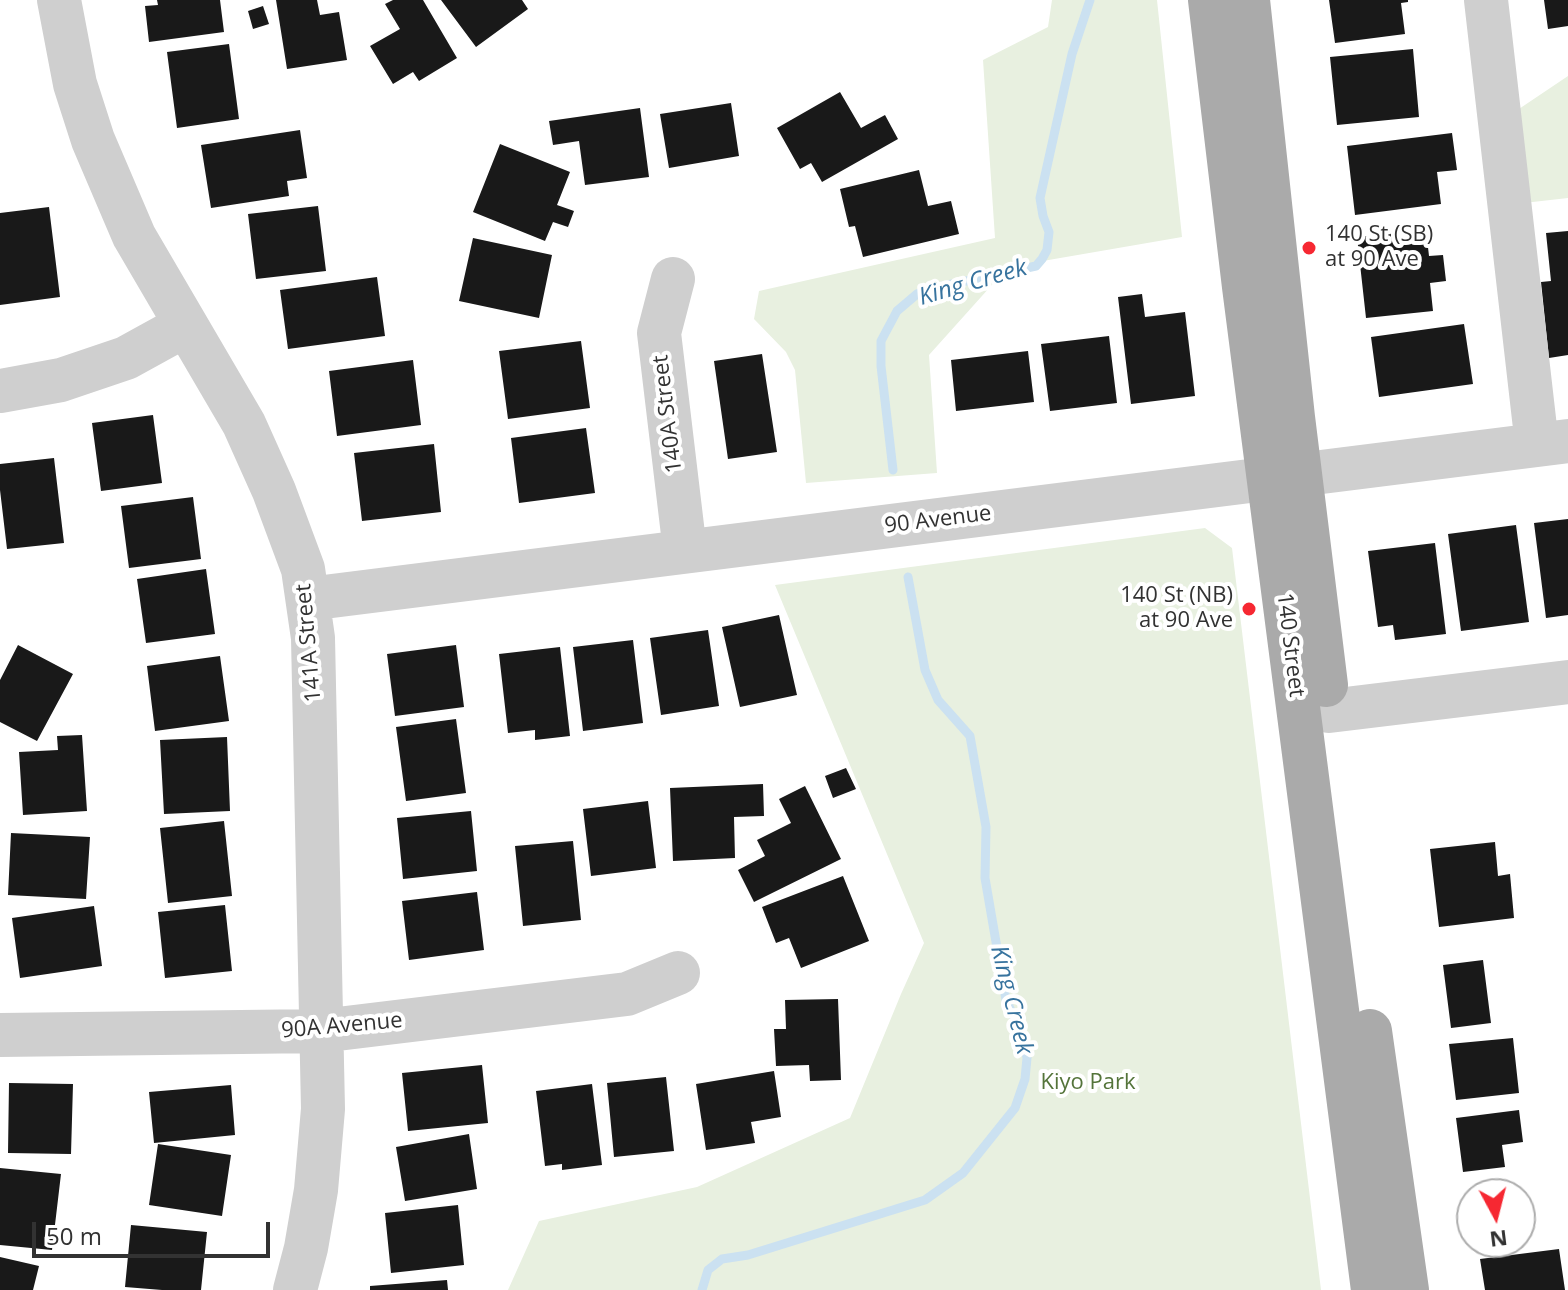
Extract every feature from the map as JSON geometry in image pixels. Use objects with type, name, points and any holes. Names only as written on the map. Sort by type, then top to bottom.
[{"type":"main road","name":"140 Street","points":[[1210,0],[1284,477],[1329,711],[1360,963],[1407,1290]]},
{"type":"main road","name":"140 Street","points":[[1248,0],[1284,477],[1373,1290]]},
{"type":"street","name":"141A Street","points":[[59,0],[75,84],[93,140],[134,236],[244,424],[274,491],[303,569],[313,638],[323,1109],[316,1190],[295,1290]]},
{"type":"street","points":[[1486,0],[1553,443]]},
{"type":"street","name":"140A Street","points":[[673,279],[659,333],[685,551]]},
{"type":"street","points":[[0,391],[61,380],[126,358],[186,325]]},
{"type":"street","name":"90 Avenue","points":[[308,599],[1553,443]]},
{"type":"street","points":[[1329,711],[1567,688]]},
{"type":"street","name":"90A Avenue","points":[[0,1035],[321,1031],[627,994],[678,973]]},
{"type":"green space","points":[[1052,0],[1157,0],[1182,237],[1008,267],[929,355],[937,473],[806,483],[795,370],[786,352],[754,319],[759,291],[995,238],[983,60],[1048,27]]},
{"type":"green space","points":[[1568,76],[1568,198],[1515,204],[1507,117]]},
{"type":"green space","name":"Kiyo Park","points":[[1205,528],[1232,548],[1321,1290],[508,1290],[539,1221],[697,1187],[850,1118],[924,943],[775,585]]},
{"type":"building","points":[[157,0],[220,0],[224,32],[149,42],[145,6],[158,5]]},
{"type":"building","points":[[276,0],[317,0],[320,15],[339,12],[347,60],[287,69]]},
{"type":"building","points":[[393,0],[423,0],[457,58],[419,81],[413,72],[393,84],[370,46],[400,29],[385,4]]},
{"type":"building","points":[[441,0],[522,0],[528,9],[476,47]]},
{"type":"building","points":[[1329,0],[1408,0],[1401,3],[1405,34],[1335,43]]},
{"type":"building","points":[[1544,0],[1568,0],[1568,26],[1548,29]]},
{"type":"building","points":[[263,6],[269,24],[253,29],[248,11]]},
{"type":"building","points":[[229,44],[239,119],[177,128],[167,52]]},
{"type":"building","points":[[1413,49],[1419,117],[1337,125],[1330,57]]},
{"type":"building","points":[[840,92],[861,128],[885,115],[898,139],[822,182],[811,163],[800,169],[777,128]]},
{"type":"building","points":[[731,103],[739,156],[669,168],[660,114]]},
{"type":"building","points":[[640,108],[649,177],[585,185],[579,141],[553,145],[549,121]]},
{"type":"building","points":[[300,130],[307,178],[287,181],[289,196],[211,208],[201,145]]},
{"type":"building","points":[[1452,133],[1457,170],[1437,172],[1441,204],[1355,215],[1347,146]]},
{"type":"building","points":[[500,144],[570,172],[557,205],[574,211],[568,227],[553,222],[545,241],[473,212]]},
{"type":"building","points":[[919,170],[928,206],[951,201],[959,234],[863,257],[855,226],[849,227],[840,189]]},
{"type":"building","points":[[318,206],[326,271],[256,279],[248,214]]},
{"type":"building","points":[[49,207],[60,297],[0,305],[0,213]]},
{"type":"building","points":[[1426,230],[1429,256],[1443,255],[1446,281],[1430,283],[1433,311],[1366,318],[1357,237]]},
{"type":"building","points":[[1568,231],[1568,355],[1549,358],[1541,282],[1551,281],[1546,233]]},
{"type":"building","points":[[473,238],[552,255],[539,318],[459,301]]},
{"type":"building","points":[[377,277],[385,336],[288,349],[280,290]]},
{"type":"building","points":[[1142,294],[1145,317],[1185,312],[1195,396],[1131,404],[1118,297]]},
{"type":"building","points":[[1464,324],[1473,384],[1379,397],[1371,337]]},
{"type":"building","points":[[1109,336],[1117,403],[1050,411],[1041,344]]},
{"type":"building","points":[[581,341],[590,408],[508,419],[499,351]]},
{"type":"building","points":[[1028,351],[1034,402],[956,411],[951,360]]},
{"type":"building","points":[[762,354],[777,452],[728,459],[714,361]]},
{"type":"building","points":[[413,360],[421,425],[337,436],[329,371]]},
{"type":"building","points":[[153,415],[162,483],[101,491],[92,423]]},
{"type":"building","points":[[586,428],[595,493],[519,503],[511,438]]},
{"type":"building","points":[[434,444],[441,512],[362,521],[354,453]]},
{"type":"building","points":[[54,458],[64,543],[7,549],[0,464]]},
{"type":"building","points":[[193,497],[201,559],[129,568],[121,506]]},
{"type":"building","points":[[1568,519],[1568,615],[1546,618],[1534,523]]},
{"type":"building","points":[[1516,525],[1529,622],[1461,631],[1448,534]]},
{"type":"building","points":[[1435,543],[1446,634],[1395,640],[1393,625],[1378,627],[1368,551]]},
{"type":"building","points":[[206,569],[215,634],[146,643],[137,579]]},
{"type":"building","points":[[779,615],[797,695],[740,707],[722,627]]},
{"type":"building","points":[[708,630],[719,706],[661,715],[650,638]]},
{"type":"building","points":[[633,640],[643,723],[583,731],[573,647]]},
{"type":"building","points":[[18,645],[73,674],[37,741],[0,722],[0,680]]},
{"type":"building","points":[[456,645],[464,707],[395,716],[387,654]]},
{"type":"building","points":[[560,647],[570,736],[535,740],[535,730],[508,733],[499,654]]},
{"type":"building","points":[[220,656],[229,721],[155,731],[147,666]]},
{"type":"building","points":[[456,719],[466,793],[406,801],[396,727]]},
{"type":"building","points":[[82,735],[87,811],[23,815],[19,752],[58,750],[57,736]]},
{"type":"building","points":[[227,737],[230,811],[164,814],[160,740]]},
{"type":"building","points":[[846,768],[856,789],[833,798],[825,776]]},
{"type":"building","points":[[763,784],[764,816],[734,817],[735,858],[673,861],[670,788]]},
{"type":"building","points":[[805,786],[841,859],[754,902],[738,870],[765,856],[757,840],[791,823],[779,799]]},
{"type":"building","points":[[648,801],[656,868],[591,876],[583,809]]},
{"type":"building","points":[[471,811],[477,871],[403,879],[397,818]]},
{"type":"building","points":[[224,821],[232,896],[168,903],[160,828]]},
{"type":"building","points":[[11,833],[90,837],[86,899],[8,895]]},
{"type":"building","points":[[573,841],[581,920],[523,926],[515,846]]},
{"type":"building","points":[[1495,842],[1498,876],[1510,874],[1514,918],[1439,927],[1430,849]]},
{"type":"building","points":[[843,876],[869,941],[801,968],[789,938],[776,943],[762,907]]},
{"type":"building","points":[[477,892],[484,950],[409,960],[402,901]]},
{"type":"building","points":[[225,905],[232,971],[165,978],[158,912]]},
{"type":"building","points":[[94,906],[102,966],[20,978],[12,918]]},
{"type":"building","points":[[1483,960],[1491,1023],[1451,1028],[1443,965]]},
{"type":"building","points":[[838,999],[841,1080],[810,1081],[809,1065],[776,1066],[774,1029],[786,1029],[785,1000]]},
{"type":"building","points":[[1513,1038],[1519,1093],[1456,1100],[1449,1044]]},
{"type":"building","points":[[482,1065],[488,1123],[408,1131],[402,1073]]},
{"type":"building","points":[[774,1071],[781,1117],[751,1122],[755,1143],[706,1150],[696,1084]]},
{"type":"building","points":[[666,1077],[674,1151],[614,1157],[607,1083]]},
{"type":"building","points":[[9,1083],[73,1084],[71,1154],[8,1153]]},
{"type":"building","points":[[592,1084],[602,1165],[562,1170],[562,1164],[545,1166],[536,1091]]},
{"type":"building","points":[[231,1085],[235,1135],[154,1143],[149,1092]]},
{"type":"building","points":[[1519,1110],[1523,1142],[1502,1145],[1505,1167],[1463,1172],[1456,1118]]},
{"type":"building","points":[[469,1134],[477,1189],[405,1201],[396,1147]]},
{"type":"building","points":[[158,1144],[231,1155],[222,1216],[149,1205]]},
{"type":"building","points":[[0,1168],[61,1174],[52,1250],[0,1245]]},
{"type":"building","points":[[458,1205],[464,1265],[391,1273],[385,1213]]},
{"type":"building","points":[[131,1225],[207,1232],[201,1290],[125,1287]]},
{"type":"building","points":[[1559,1249],[1565,1290],[1485,1290],[1480,1259],[1536,1258],[1536,1252]]},
{"type":"building","points":[[0,1257],[39,1266],[33,1290],[0,1290]]},
{"type":"building","points":[[447,1280],[448,1290],[370,1290],[370,1286]]},
{"type":"waterway","name":"King Creek","points":[[893,470],[881,341],[897,311],[917,294],[1036,266],[1042,259],[1047,250],[1049,232],[1040,198],[1072,54],[1090,0]]},
{"type":"waterway","name":"King Creek","points":[[702,1290],[708,1270],[722,1259],[748,1255],[925,1200],[963,1173],[1015,1108],[1025,1079],[1027,1058],[1023,1037],[1006,1000],[985,878],[986,827],[970,736],[938,700],[925,670],[908,577]]},
{"type":"place","name":"140 St (SB) at 90 Ave","points":[[1309,248]]},
{"type":"place","name":"140 St (NB) at 90 Ave","points":[[1249,609]]}]
